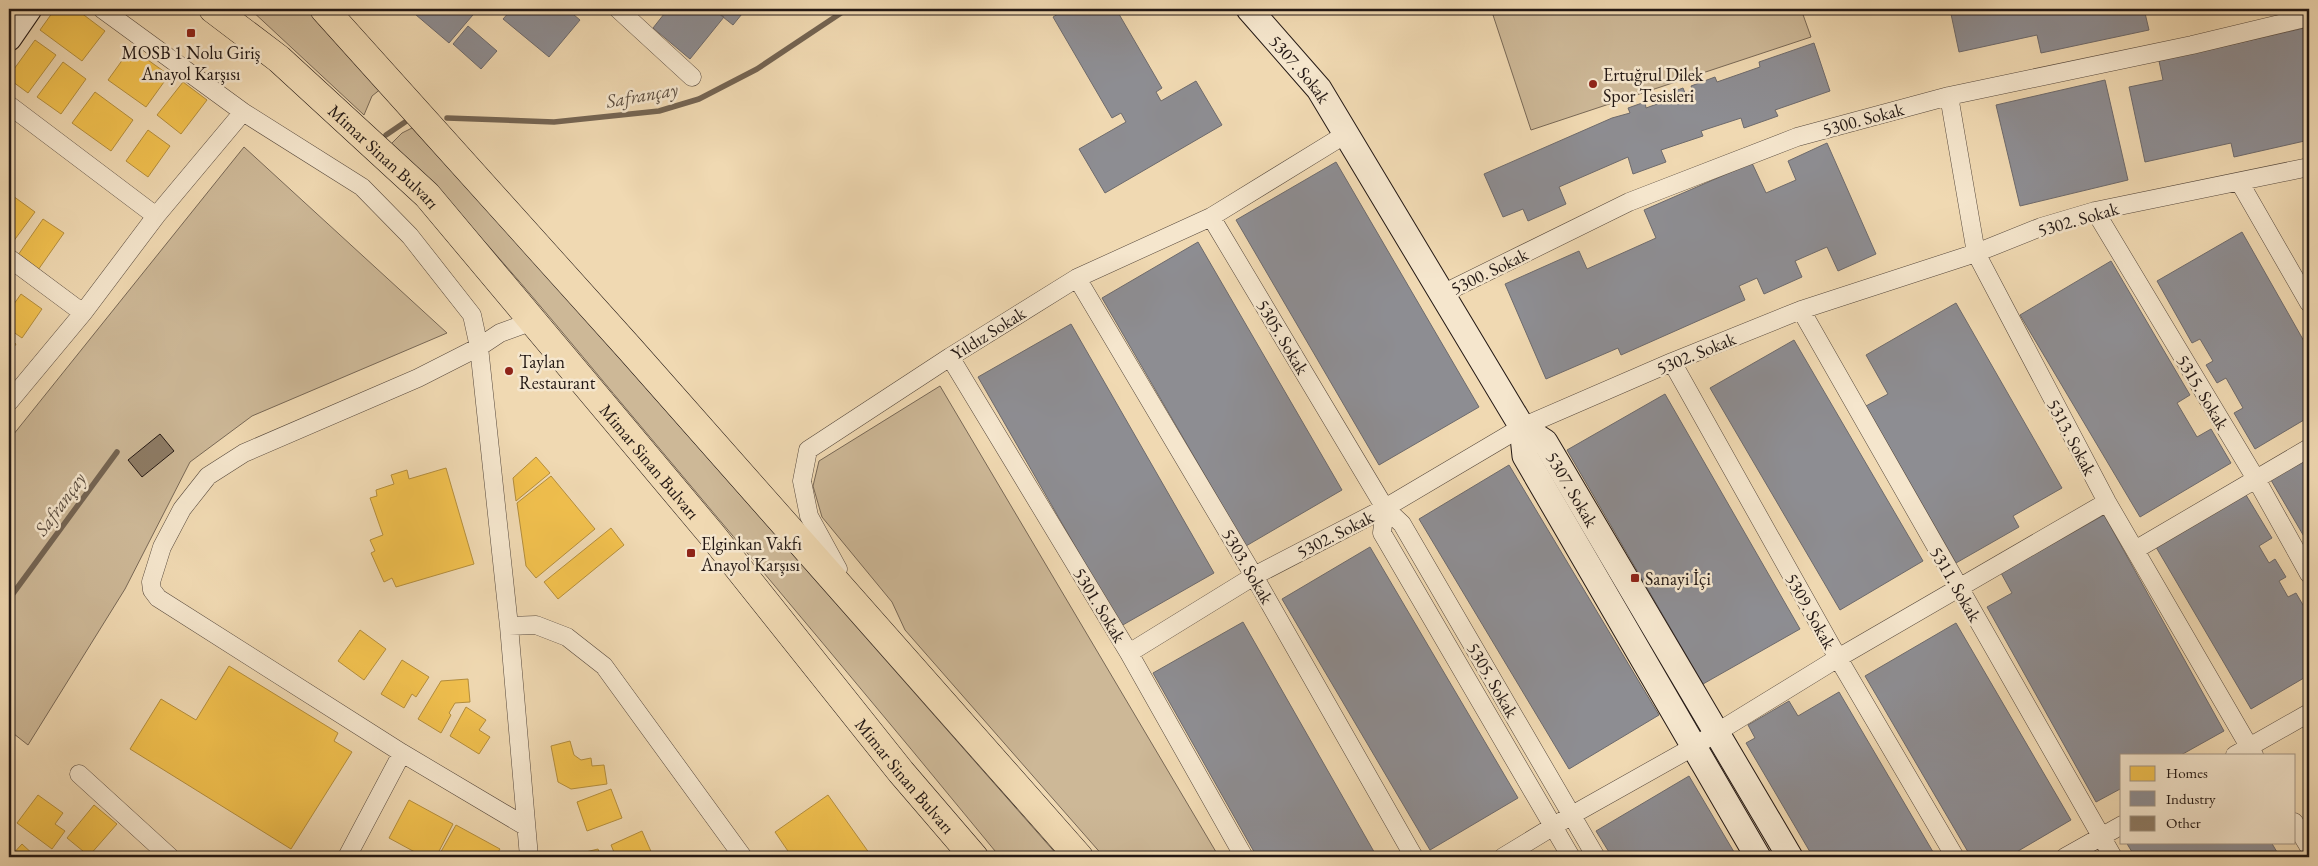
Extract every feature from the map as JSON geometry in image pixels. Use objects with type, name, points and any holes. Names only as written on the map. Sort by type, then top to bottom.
[{"type":"highway","name":"Mimar Sinan Bulvarı","points":[[213,9],[279,59],[427,195],[712,535],[901,772],[974,857]]},
{"type":"highway","points":[[324,9],[876,626],[1079,857]]},
{"type":"street","points":[[9,38],[29,9]]},
{"type":"street","points":[[102,9],[243,112],[362,187],[410,236],[472,315],[479,347],[509,626],[529,857]]},
{"type":"street","points":[[618,9],[692,77]]},
{"type":"street","name":"5307. Sokak","points":[[1249,9],[1320,89],[1522,427],[1525,456],[1758,857]]},
{"type":"street","name":"5300. Sokak","points":[[1442,294],[1629,202],[1797,137],[1949,96],[2192,45],[2309,17]]},
{"type":"street","name":"5313. Sokak","points":[[1949,96],[1976,253],[2107,502],[2246,752]]},
{"type":"street","points":[[9,105],[156,216]]},
{"type":"street","points":[[9,402],[83,313],[156,216],[243,112]]},
{"type":"street","name":"Yıldız Sokak","points":[[876,626],[827,552],[809,516],[802,481],[808,450],[950,357],[1077,278],[1211,217],[1346,134]]},
{"type":"street","name":"5302. Sokak","points":[[1129,653],[1254,576],[1385,508],[1522,427],[1672,362],[1801,310],[1976,253],[2041,228],[2095,211],[2240,183],[2309,167]]},
{"type":"street","points":[[2240,183],[2309,303]]},
{"type":"street","name":"5315. Sokak","points":[[2095,211],[2256,479],[2309,574]]},
{"type":"street","name":"5305. Sokak","points":[[1211,217],[1385,508],[1402,524],[1596,857]]},
{"type":"street","points":[[9,258],[83,313]]},
{"type":"street","name":"5303. Sokak","points":[[1077,278],[1254,576],[1414,857]]},
{"type":"street","name":"5311. Sokak","points":[[1801,310],[2113,857]]},
{"type":"street","points":[[525,826],[402,753],[158,598],[152,590],[150,582],[162,547],[182,509],[208,476],[244,453],[418,378],[479,347],[500,333],[533,321]]},
{"type":"street","name":"5301. Sokak","points":[[950,357],[1129,653],[1244,857]]},
{"type":"street","name":"5309. Sokak","points":[[1672,362],[1838,658],[1955,857]]},
{"type":"street","name":"5307. Sokak","points":[[1522,427],[1545,442],[1718,731],[1790,857]]},
{"type":"street","points":[[2135,550],[2309,448]]},
{"type":"street","points":[[1503,857],[1572,815],[1693,747],[1838,658],[2107,502]]},
{"type":"street","name":"5305. Sokak","points":[[1385,508],[1382,533],[1571,857]]},
{"type":"street","points":[[509,626],[536,625],[567,637],[604,666],[743,857]]},
{"type":"street","points":[[2246,752],[2309,713]]},
{"type":"street","points":[[347,857],[402,753]]},
{"type":"street","points":[[79,774],[170,857]]},
{"type":"street","points":[[2296,825],[2309,847]]},
{"type":"street","points":[[2065,857],[2120,826]]},
{"type":"shaded area","points":[[250,9],[309,9],[382,88],[372,96],[364,115]]},
{"type":"shaded area","name":"Ertuğrul Dilek Spor Tesisleri","points":[[1491,9],[1801,9],[1811,37],[1531,130]]},
{"type":"shaded area","points":[[412,128],[556,286],[1059,857],[1000,857],[521,284],[458,212],[391,144],[402,133]]},
{"type":"shaded area","points":[[244,147],[447,333],[252,416],[190,462],[125,589],[28,745],[9,730],[9,440]]},
{"type":"shaded area","points":[[940,386],[1219,857],[1104,857],[905,630],[892,602],[822,517],[813,486],[819,461]]},
{"type":"building: Homes","points":[[55,9],[76,9],[105,31],[82,61],[40,30]]},
{"type":"building: Homes","points":[[35,40],[56,55],[28,93],[9,79],[9,76]]},
{"type":"building: Homes","points":[[131,48],[169,75],[146,107],[108,80]]},
{"type":"building: Homes","points":[[63,62],[86,79],[61,114],[37,97]]},
{"type":"building: Homes","points":[[183,82],[207,100],[181,134],[157,115]]},
{"type":"building: Homes","points":[[95,92],[133,120],[111,151],[72,123]]},
{"type":"building: Homes","points":[[148,130],[170,146],[148,177],[126,161]]},
{"type":"building: Homes","points":[[13,196],[35,212],[10,246],[9,202]]},
{"type":"building: Homes","points":[[43,219],[64,233],[38,270],[18,255]]},
{"type":"building: Homes","points":[[21,294],[42,309],[22,338],[9,329],[9,311]]},
{"type":"building: Homes","points":[[9,339],[16,344],[9,355]]},
{"type":"building: Homes","points":[[536,457],[550,473],[516,501],[513,478]]},
{"type":"building: Homes","points":[[446,468],[474,564],[396,587],[392,578],[384,582],[371,553],[375,551],[370,540],[383,535],[370,498],[377,496],[376,490],[394,484],[391,475],[407,470],[409,479]]},
{"type":"building: Homes","points":[[551,476],[595,529],[536,578],[526,566],[517,503]]},
{"type":"building: Homes","points":[[611,528],[624,545],[558,599],[544,582]]},
{"type":"building: Homes","points":[[360,630],[386,649],[364,680],[338,661]]},
{"type":"building: Homes","points":[[402,660],[429,677],[416,697],[412,694],[404,708],[381,694]]},
{"type":"building: Homes","points":[[229,666],[338,733],[334,741],[352,752],[291,849],[130,749],[161,699],[196,720]]},
{"type":"building: Homes","points":[[468,679],[470,702],[455,703],[441,733],[418,719],[441,681]]},
{"type":"building: Homes","points":[[466,707],[486,720],[479,730],[490,737],[479,754],[450,736]]},
{"type":"building: Homes","points":[[570,741],[574,755],[581,760],[591,758],[592,766],[604,765],[607,784],[571,789],[558,782],[551,746]]},
{"type":"building: Homes","points":[[611,789],[622,818],[587,831],[577,802]]},
{"type":"building: Homes","points":[[38,795],[63,813],[55,824],[65,831],[52,849],[17,823]]},
{"type":"building: Homes","points":[[828,795],[872,857],[792,857],[775,832]]},
{"type":"building: Homes","points":[[409,800],[453,824],[436,857],[424,857],[389,838]]},
{"type":"building: Homes","points":[[94,805],[117,824],[89,856],[67,838]]},
{"type":"building: Homes","points":[[456,825],[500,849],[495,857],[438,857]]},
{"type":"building: Homes","points":[[642,831],[653,856],[616,857],[611,845]]},
{"type":"building: Homes","points":[[22,844],[36,857],[10,857]]},
{"type":"building: Homes","points":[[598,849],[601,857],[565,857]]},
{"type":"building: Industry","points":[[409,9],[478,9],[449,43]]},
{"type":"building: Industry","points":[[512,9],[567,9],[580,20],[549,57],[503,19]]},
{"type":"building: Industry","points":[[668,9],[713,9],[724,17],[690,59],[653,28]]},
{"type":"building: Industry","points":[[713,9],[746,9],[733,25]]},
{"type":"building: Industry","points":[[1066,9],[1116,9],[1162,88],[1156,92],[1161,101],[1196,81],[1222,125],[1105,193],[1079,149],[1126,122],[1121,113],[1112,118],[1053,17]]},
{"type":"building: Industry","points":[[1976,9],[2165,9],[2145,13],[2149,30],[2041,53],[2037,35],[1959,52],[1951,14]]},
{"type":"building: Industry","points":[[468,26],[497,51],[481,69],[453,44]]},
{"type":"building: Industry","points":[[2309,27],[2309,140],[2234,157],[2231,143],[2145,162],[2129,87],[2163,80],[2159,61]]},
{"type":"building: Industry","points":[[1814,43],[1830,91],[1775,110],[1778,116],[1744,128],[1741,118],[1701,131],[1703,136],[1661,150],[1666,162],[1633,174],[1628,157],[1559,187],[1566,204],[1528,221],[1523,209],[1503,217],[1484,174],[1612,118],[1630,113],[1628,108],[1645,102],[1646,108],[1668,100],[1667,94],[1683,88],[1685,93],[1693,91],[1691,86],[1715,77],[1717,82],[1760,67],[1759,62]]},
{"type":"building: Industry","points":[[2105,80],[2128,180],[2020,206],[1996,105]]},
{"type":"building: Industry","points":[[1827,143],[1876,254],[1838,271],[1827,247],[1795,261],[1802,277],[1764,294],[1757,278],[1739,286],[1745,300],[1621,355],[1618,348],[1546,379],[1505,284],[1579,251],[1587,269],[1656,238],[1644,210],[1752,163],[1766,193],[1796,180],[1788,161]]},
{"type":"building: Industry","points":[[1336,162],[1479,407],[1379,465],[1236,220]]},
{"type":"building: Industry","points":[[2242,232],[2309,350],[2309,417],[2255,449],[2234,413],[2243,408],[2226,378],[2217,383],[2206,365],[2213,361],[2200,339],[2192,343],[2157,281]]},
{"type":"building: Industry","points":[[1198,242],[1342,490],[1246,546],[1102,298]]},
{"type":"building: Industry","points":[[2111,261],[2190,395],[2177,403],[2197,437],[2211,429],[2231,463],[2140,517],[2020,315]]},
{"type":"building: Industry","points":[[1956,303],[2062,488],[2013,516],[2019,527],[1956,563],[1866,406],[1888,394],[1866,355]]},
{"type":"building: Industry","points":[[1071,324],[1214,573],[1121,626],[978,377]]},
{"type":"building: Industry","points":[[1794,340],[1923,561],[1840,610],[1710,388]]},
{"type":"building: Industry","points":[[1665,394],[1800,629],[1703,684],[1567,450]]},
{"type":"building: Industry","points":[[2309,450],[2309,545],[2268,475]]},
{"type":"building: Industry","points":[[1509,465],[1659,715],[1569,769],[1419,519]]},
{"type":"building: Industry","points":[[2243,490],[2272,538],[2259,546],[2269,563],[2275,559],[2286,577],[2279,581],[2288,597],[2296,593],[2306,610],[2309,608],[2309,675],[2251,709],[2153,542]]},
{"type":"building: Industry","points":[[2104,515],[2224,731],[2183,754],[2120,754],[2120,789],[2096,802],[1987,607],[2012,593],[2001,573]]},
{"type":"building: Industry","points":[[1370,547],[1518,798],[1430,850],[1282,599]]},
{"type":"building: Industry","points":[[1243,622],[1377,857],[1257,857],[1153,673]]},
{"type":"building: Industry","points":[[1956,623],[2071,820],[2008,857],[1971,857],[1865,676]]},
{"type":"building: Industry","points":[[1839,692],[1936,857],[1813,857],[1746,743],[1755,738],[1748,725],[1789,701],[1798,716]]},
{"type":"building: Industry","points":[[1689,776],[1737,857],[1612,857],[1596,831]]},
{"type":"building: Industry","points":[[2127,844],[2272,844],[2280,857],[2135,857]]},
{"type":"building: Other","points":[[160,434],[174,451],[142,477],[128,460]]},
{"type":"waterway","name":"Safrançay","points":[[447,118],[554,122],[659,111],[699,99],[757,69],[847,9]]},
{"type":"waterway","name":"Safrançay","points":[[386,135],[408,120]]},
{"type":"waterway","name":"Safrançay","points":[[9,599],[117,452]]},
{"type":"place","name":"MOSB 1 Nolu Giriş Anayol Karşısı","points":[[191,33]]},
{"type":"place","name":"Ertuğrul Dilek Spor Tesisleri","points":[[1593,84]]},
{"type":"place","name":"Taylan Restaurant","points":[[509,371]]},
{"type":"place","name":"Elginkan Vakfı Anayol Karşısı","points":[[691,553]]},
{"type":"place","name":"Sanayi İçi","points":[[1635,578]]}]
